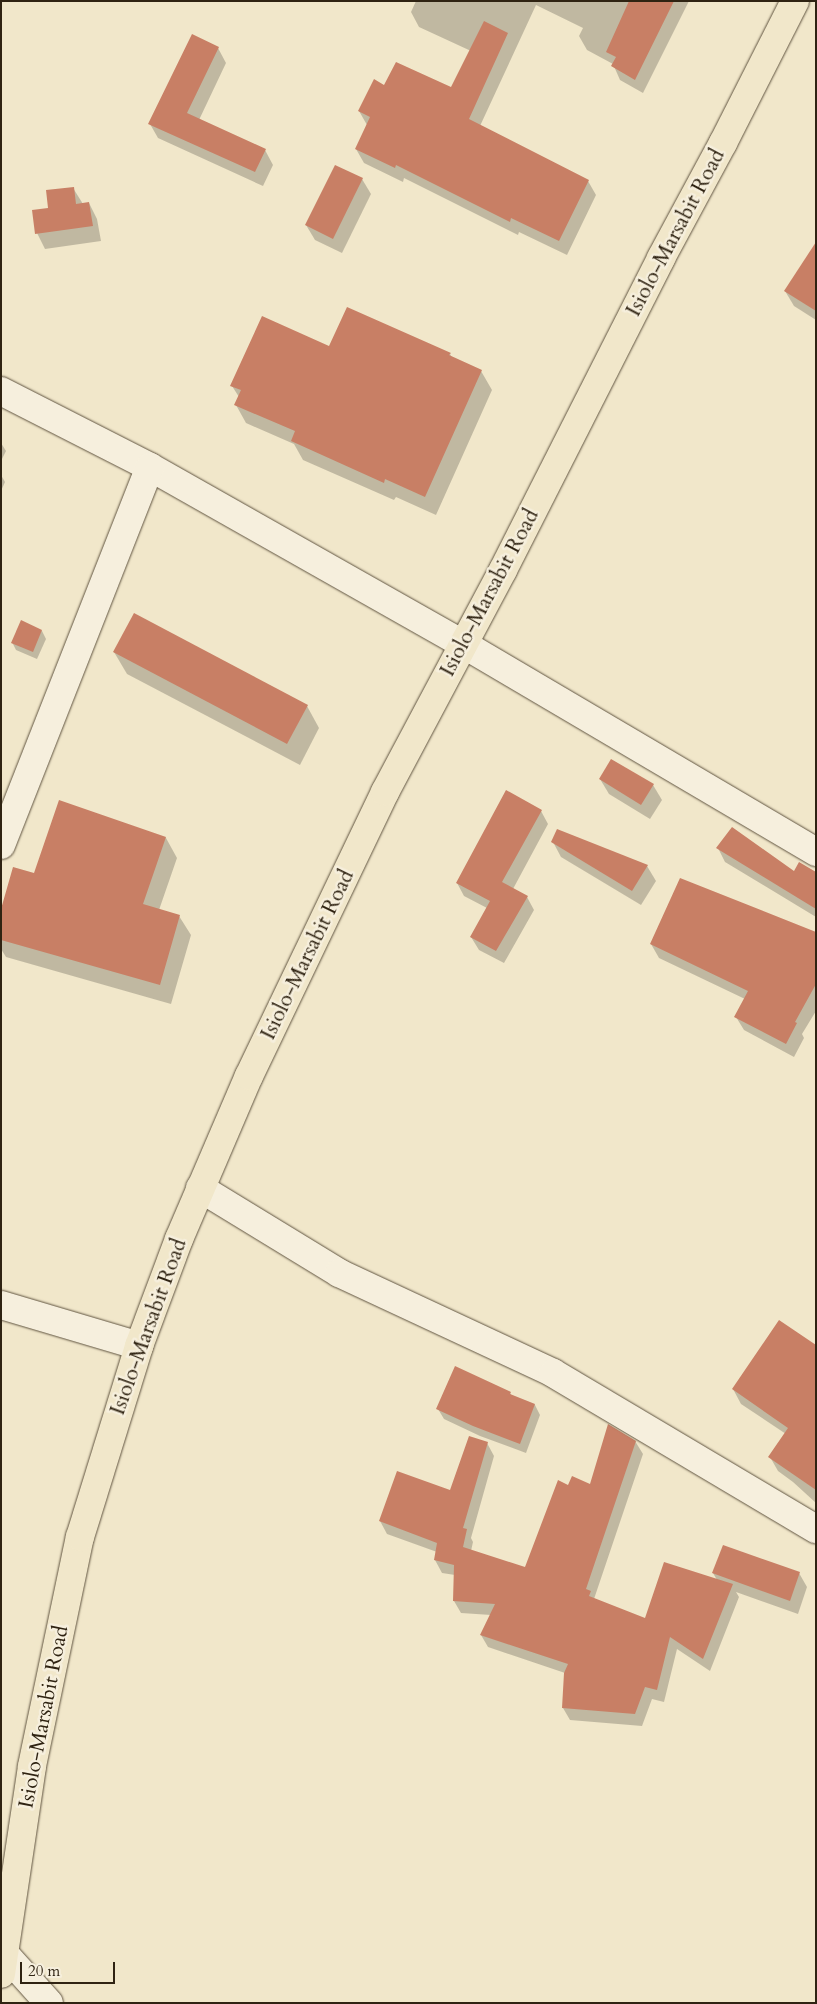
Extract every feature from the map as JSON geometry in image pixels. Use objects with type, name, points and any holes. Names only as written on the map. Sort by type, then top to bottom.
[{"type":"highway","name":"Isiolo-Marsabit Road","points":[[3,1963],[32,1766],[78,1546],[139,1346],[200,1188],[249,1076],[385,792],[464,644],[795,1]]},
{"type":"street","points":[[1,391],[150,467],[464,644],[816,852]]},
{"type":"street","points":[[1,845],[150,467]]},
{"type":"street","points":[[200,1188],[339,1273],[553,1373],[812,1519]]},
{"type":"street","points":[[1,1305],[139,1346]]},
{"type":"street","points":[[3,1963],[49,2003]]},
{"type":"building","points":[[629,1],[674,1],[635,80],[611,66],[616,57],[606,52]]},
{"type":"building","points":[[484,21],[508,33],[469,119],[589,180],[559,241],[511,218],[510,222],[396,165],[395,168],[355,149],[370,117],[358,111],[374,79],[384,85],[396,62],[451,87]]},
{"type":"building","points":[[192,34],[219,47],[187,113],[266,149],[255,172],[148,124]]},
{"type":"building","points":[[335,165],[363,178],[333,239],[305,225]]},
{"type":"building","points":[[74,187],[76,204],[89,202],[93,226],[35,234],[32,210],[48,208],[46,190]]},
{"type":"building","points":[[816,242],[816,311],[784,291]]},
{"type":"building","points":[[347,307],[451,353],[449,355],[482,370],[425,497],[385,479],[384,483],[291,441],[295,431],[234,405],[241,390],[230,386],[262,316],[329,346]]},
{"type":"building","points":[[134,613],[308,705],[287,744],[113,652]]},
{"type":"building","points":[[21,620],[42,630],[33,652],[11,643]]},
{"type":"building","points":[[611,759],[654,784],[641,805],[599,779]]},
{"type":"building","points":[[506,790],[542,810],[502,882],[528,896],[496,951],[470,937],[490,901],[456,883]]},
{"type":"building","points":[[59,800],[166,837],[143,904],[180,915],[160,985],[1,940],[1,909],[13,867],[34,873]]},
{"type":"building","points":[[732,827],[794,871],[799,862],[816,872],[816,909],[716,848]]},
{"type":"building","points":[[557,829],[648,865],[632,891],[551,842]]},
{"type":"building","points":[[680,878],[816,932],[816,984],[795,1022],[797,1023],[786,1044],[734,1017],[748,991],[650,944]]},
{"type":"building","points":[[779,1320],[816,1345],[816,1490],[768,1457],[788,1428],[732,1389]]},
{"type":"building","points":[[455,1366],[511,1392],[510,1394],[535,1404],[520,1444],[436,1409]]},
{"type":"building","points":[[608,1424],[636,1441],[586,1589],[591,1591],[589,1596],[645,1618],[664,1562],[733,1584],[703,1659],[670,1637],[657,1690],[645,1687],[635,1714],[562,1708],[564,1673],[568,1664],[480,1635],[495,1604],[453,1601],[454,1565],[434,1560],[437,1543],[379,1521],[397,1471],[450,1490],[469,1436],[488,1442],[463,1528],[467,1529],[463,1547],[525,1567],[558,1480],[568,1485],[572,1476],[590,1484]]},
{"type":"building","points":[[723,1545],[800,1572],[790,1601],[712,1573]]}]
